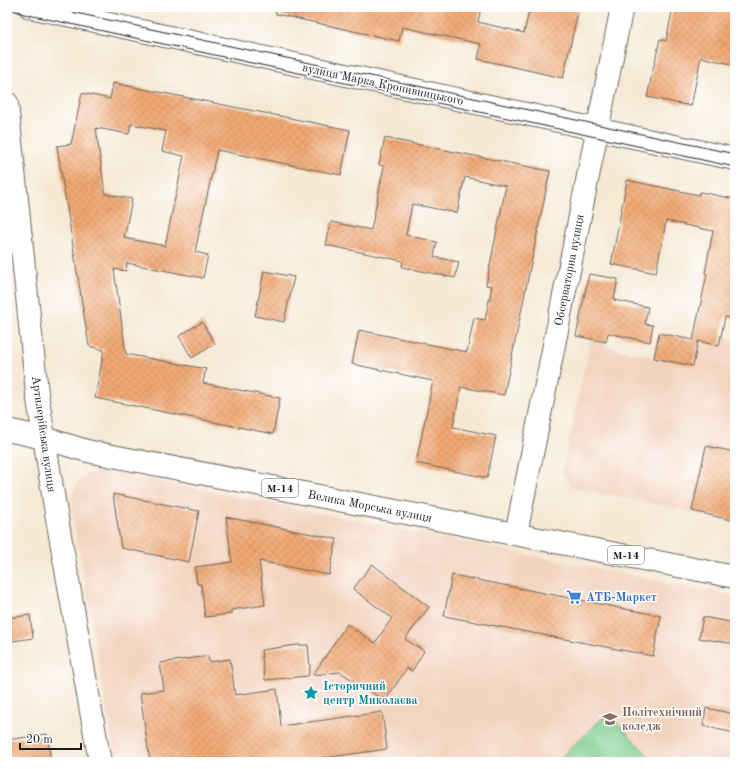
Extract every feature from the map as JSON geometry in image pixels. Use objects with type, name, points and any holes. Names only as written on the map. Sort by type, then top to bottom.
[{"type":"main road","name":"вулиця Марка Кропивницького","points":[[30,7],[735,160]]},
{"type":"main road","name":"Обсерваторна вулиця","points":[[516,534],[622,7]]},
{"type":"main road","name":"Артилерійська вулиця","points":[[7,103],[37,393],[55,507],[100,762]]},
{"type":"main road","name":"Велика Морська вулиця","points":[[7,430],[44,438],[87,451],[735,577]]},
{"type":"shaded area","points":[[721,336],[735,339],[735,521],[571,487],[562,472],[591,339],[606,342],[605,347],[693,366],[698,341],[719,346]]},
{"type":"shaded area","points":[[102,470],[735,596],[735,762],[116,762],[73,517],[72,498],[77,482],[86,475]]},
{"type":"green space","points":[[608,713],[654,762],[556,762]]},
{"type":"building","points":[[276,7],[481,7],[478,22],[524,33],[530,7],[579,7],[563,78],[478,59],[481,44],[402,27],[399,41],[276,14]]},
{"type":"building","points":[[673,7],[735,7],[735,65],[701,57],[691,106],[647,97],[660,39],[666,41]]},
{"type":"building","points":[[113,83],[350,130],[341,175],[217,150],[195,252],[208,255],[203,278],[127,263],[126,271],[114,269],[126,354],[206,369],[203,383],[280,398],[273,434],[95,398],[104,350],[89,346],[57,146],[71,144],[82,93],[110,99]],"holes":[[[131,124],[166,131],[162,151],[184,156],[165,246],[124,238],[132,199],[105,194],[96,128],[129,134]]]},
{"type":"building","points":[[385,138],[550,171],[504,395],[461,387],[453,427],[496,436],[487,478],[416,463],[433,381],[352,364],[359,330],[467,352],[474,318],[485,320],[492,286],[486,285],[506,186],[465,177],[457,213],[412,204],[406,235],[437,242],[434,257],[459,262],[455,278],[402,267],[403,261],[326,245],[331,222],[371,230],[384,166],[379,165]]},
{"type":"building","points":[[627,180],[699,195],[700,192],[735,199],[735,319],[725,317],[719,346],[698,341],[693,366],[654,358],[659,333],[693,340],[707,274],[705,273],[713,231],[666,221],[656,273],[611,264]]},
{"type":"building","points":[[264,271],[294,277],[284,322],[255,316]]},
{"type":"building","points":[[589,274],[618,279],[614,300],[648,307],[645,324],[653,325],[650,342],[608,333],[606,342],[576,336]]},
{"type":"building","points":[[202,322],[215,344],[192,358],[179,336]]},
{"type":"building","points":[[706,446],[735,452],[735,521],[692,511]]},
{"type":"building","points":[[113,494],[199,511],[189,562],[121,548]]},
{"type":"building","points":[[226,517],[337,539],[329,575],[259,561],[265,605],[231,610],[231,614],[205,617],[201,584],[197,584],[195,567],[232,562]]},
{"type":"building","points":[[372,564],[429,607],[405,639],[424,651],[412,671],[407,668],[385,701],[340,672],[313,675],[347,624],[375,643],[392,618],[353,589]]},
{"type":"building","points":[[452,575],[661,616],[653,656],[444,616]]},
{"type":"building","points":[[30,615],[33,638],[7,642],[7,618]]},
{"type":"building","points":[[703,617],[735,623],[735,644],[699,638]]},
{"type":"building","points":[[308,645],[310,667],[308,676],[265,680],[261,650]]},
{"type":"building","points":[[208,656],[209,662],[230,659],[235,695],[277,689],[281,726],[382,712],[387,749],[296,762],[150,762],[140,693],[164,690],[160,663]]},
{"type":"building","points":[[706,708],[735,714],[735,733],[703,726]]},
{"type":"building","points":[[47,734],[51,762],[8,762],[7,740]]},
{"type":"tram line","points":[[48,7],[735,154]]},
{"type":"tram line","points":[[7,8],[24,14],[735,167]]},
{"type":"place","name":"АТБ-Маркет","points":[[574,597]]},
{"type":"place","name":"Історичний центр Миколаєва","points":[[311,693]]},
{"type":"place","name":"Політехнічний коледж","points":[[610,719]]}]
